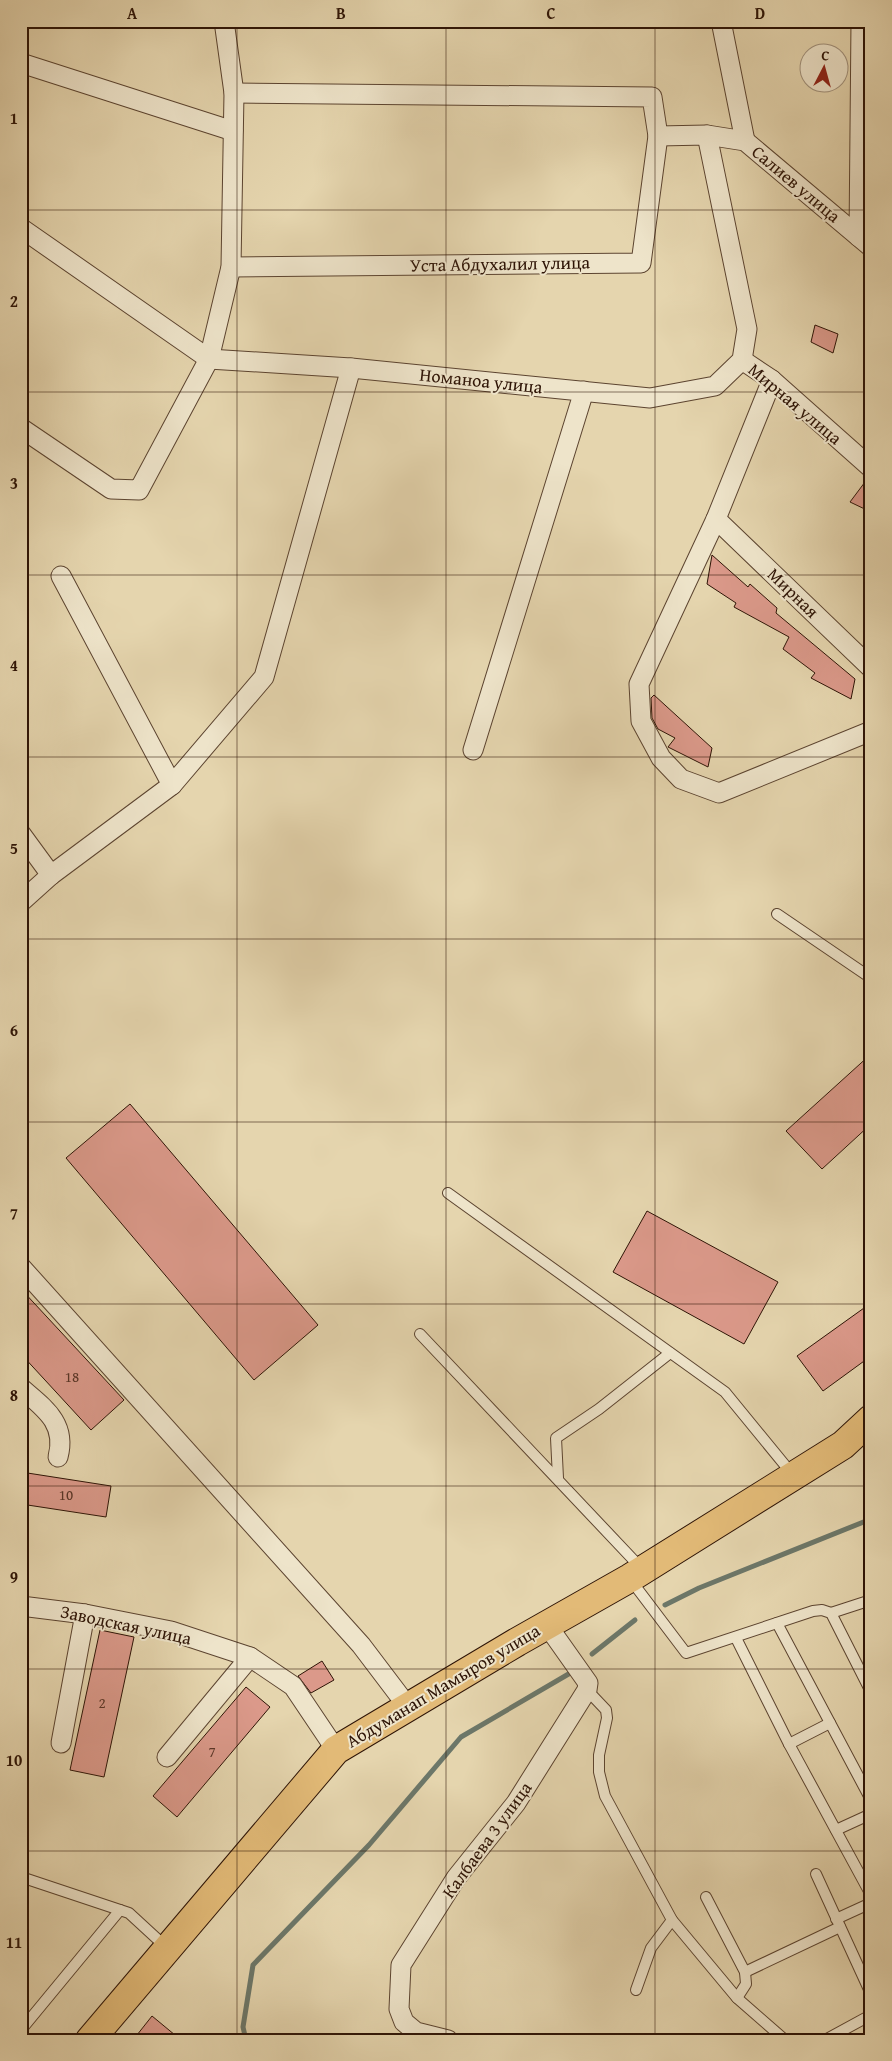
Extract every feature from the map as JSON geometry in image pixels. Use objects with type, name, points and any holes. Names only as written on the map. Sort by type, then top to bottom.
[{"type":"main road","name":"Абдуманап Мамыров улица","points":[[90,2040],[336,1750],[636,1574],[843,1445],[871,1419]]},
{"type":"street","points":[[21,428],[111,490],[139,490],[209,359],[232,267],[234,93],[224,21]]},
{"type":"street","points":[[658,136],[707,135],[745,141],[721,21]]},
{"type":"street","points":[[861,21],[865,242]]},
{"type":"street","points":[[21,63],[233,132]]},
{"type":"street","name":"Уста Абдухалил улица","points":[[232,267],[641,263],[658,136],[652,97],[234,93]]},
{"type":"street","points":[[707,135],[747,329],[742,360]]},
{"type":"street","name":"Салиев улица","points":[[745,141],[865,242]]},
{"type":"street","points":[[21,228],[209,359]]},
{"type":"street","name":"Номаноа улица","points":[[209,359],[351,368],[650,398],[715,386],[742,360]]},
{"type":"street","name":"Мирная улица","points":[[742,360],[772,380],[871,468]]},
{"type":"street","points":[[21,902],[51,875],[172,785],[264,677],[351,368]]},
{"type":"street","points":[[772,380],[716,519],[639,684],[640,721],[661,758],[681,779],[719,793],[871,731]]},
{"type":"street","points":[[473,750],[584,391]]},
{"type":"street","name":"Мирная","points":[[716,519],[871,668]]},
{"type":"street","points":[[62,576],[172,785]]},
{"type":"street","points":[[21,834],[51,875]]},
{"type":"street","points":[[21,1267],[361,1645],[408,1707]]},
{"type":"street","points":[[21,1388],[54,1418],[61,1445],[58,1458]]},
{"type":"street","name":"Заводская улица","points":[[21,1606],[85,1614],[171,1631],[250,1657],[293,1686],[336,1750]]},
{"type":"street","points":[[62,1743],[85,1614]]},
{"type":"street","points":[[547,1625],[588,1684],[587,1690]]},
{"type":"street","points":[[167,1757],[250,1657]]},
{"type":"street","name":"Калбаева 3 улица","points":[[448,2040],[416,2032],[404,2022],[399,2010],[401,1965],[456,1878],[516,1803],[587,1690]]},
{"type":"lane","points":[[777,914],[871,978]]},
{"type":"lane","points":[[448,1194],[725,1392],[794,1476]]},
{"type":"lane","points":[[420,1334],[558,1478],[636,1574],[683,1652],[691,1654],[813,1611],[822,1610],[831,1613],[869,1604]]},
{"type":"lane","points":[[558,1478],[556,1438],[599,1409],[670,1353]]},
{"type":"lane","points":[[831,1613],[871,1692]]},
{"type":"lane","points":[[778,1623],[871,1800]]},
{"type":"lane","points":[[736,1638],[789,1744],[871,1895]]},
{"type":"lane","points":[[587,1690],[606,1710],[607,1718],[599,1755],[599,1772],[605,1796],[672,1920],[737,1998],[785,2040]]},
{"type":"lane","points":[[789,1744],[830,1723]]},
{"type":"lane","points":[[836,1830],[871,1814]]},
{"type":"lane","points":[[816,1874],[871,1994]]},
{"type":"lane","points":[[21,1877],[129,1913],[168,1948]]},
{"type":"lane","points":[[706,1897],[745,1972],[746,1984],[737,1998]]},
{"type":"lane","points":[[745,1972],[838,1923],[871,1902]]},
{"type":"lane","points":[[21,2030],[120,1910]]},
{"type":"lane","points":[[636,1990],[651,1948],[672,1920]]},
{"type":"lane","points":[[825,2040],[871,2015]]},
{"type":"building","points":[[815,325],[838,334],[833,353],[811,342]]},
{"type":"building","points":[[868,478],[871,479],[871,512],[850,502]]},
{"type":"building","points":[[712,555],[748,587],[750,584],[777,608],[776,613],[855,679],[851,699],[811,678],[815,673],[783,649],[789,637],[734,607],[736,603],[707,584]]},
{"type":"building","points":[[654,695],[712,748],[708,767],[668,747],[675,738],[658,729],[652,718],[651,698]]},
{"type":"building","points":[[871,1054],[871,1124],[822,1169],[786,1131]]},
{"type":"building","points":[[130,1104],[318,1325],[254,1380],[66,1158]]},
{"type":"building","points":[[647,1211],[778,1282],[744,1344],[613,1272]]},
{"type":"building","points":[[21,1289],[124,1400],[91,1430],[21,1354]]},
{"type":"building","points":[[871,1303],[871,1356],[823,1391],[797,1356]]},
{"type":"building","points":[[21,1472],[111,1486],[106,1517],[21,1504]]},
{"type":"building","points":[[100,1630],[134,1637],[104,1777],[70,1770]]},
{"type":"building","points":[[322,1661],[334,1680],[311,1693],[298,1676]]},
{"type":"building","points":[[246,1687],[270,1707],[177,1817],[153,1796]]},
{"type":"building","points":[[152,2016],[181,2040],[133,2040]]},
{"type":"waterway","points":[[665,1605],[699,1588],[871,1519]]},
{"type":"waterway","points":[[592,1654],[635,1620]]},
{"type":"waterway","points":[[246,2040],[243,2027],[253,1965],[369,1845],[461,1737],[572,1672]]}]
